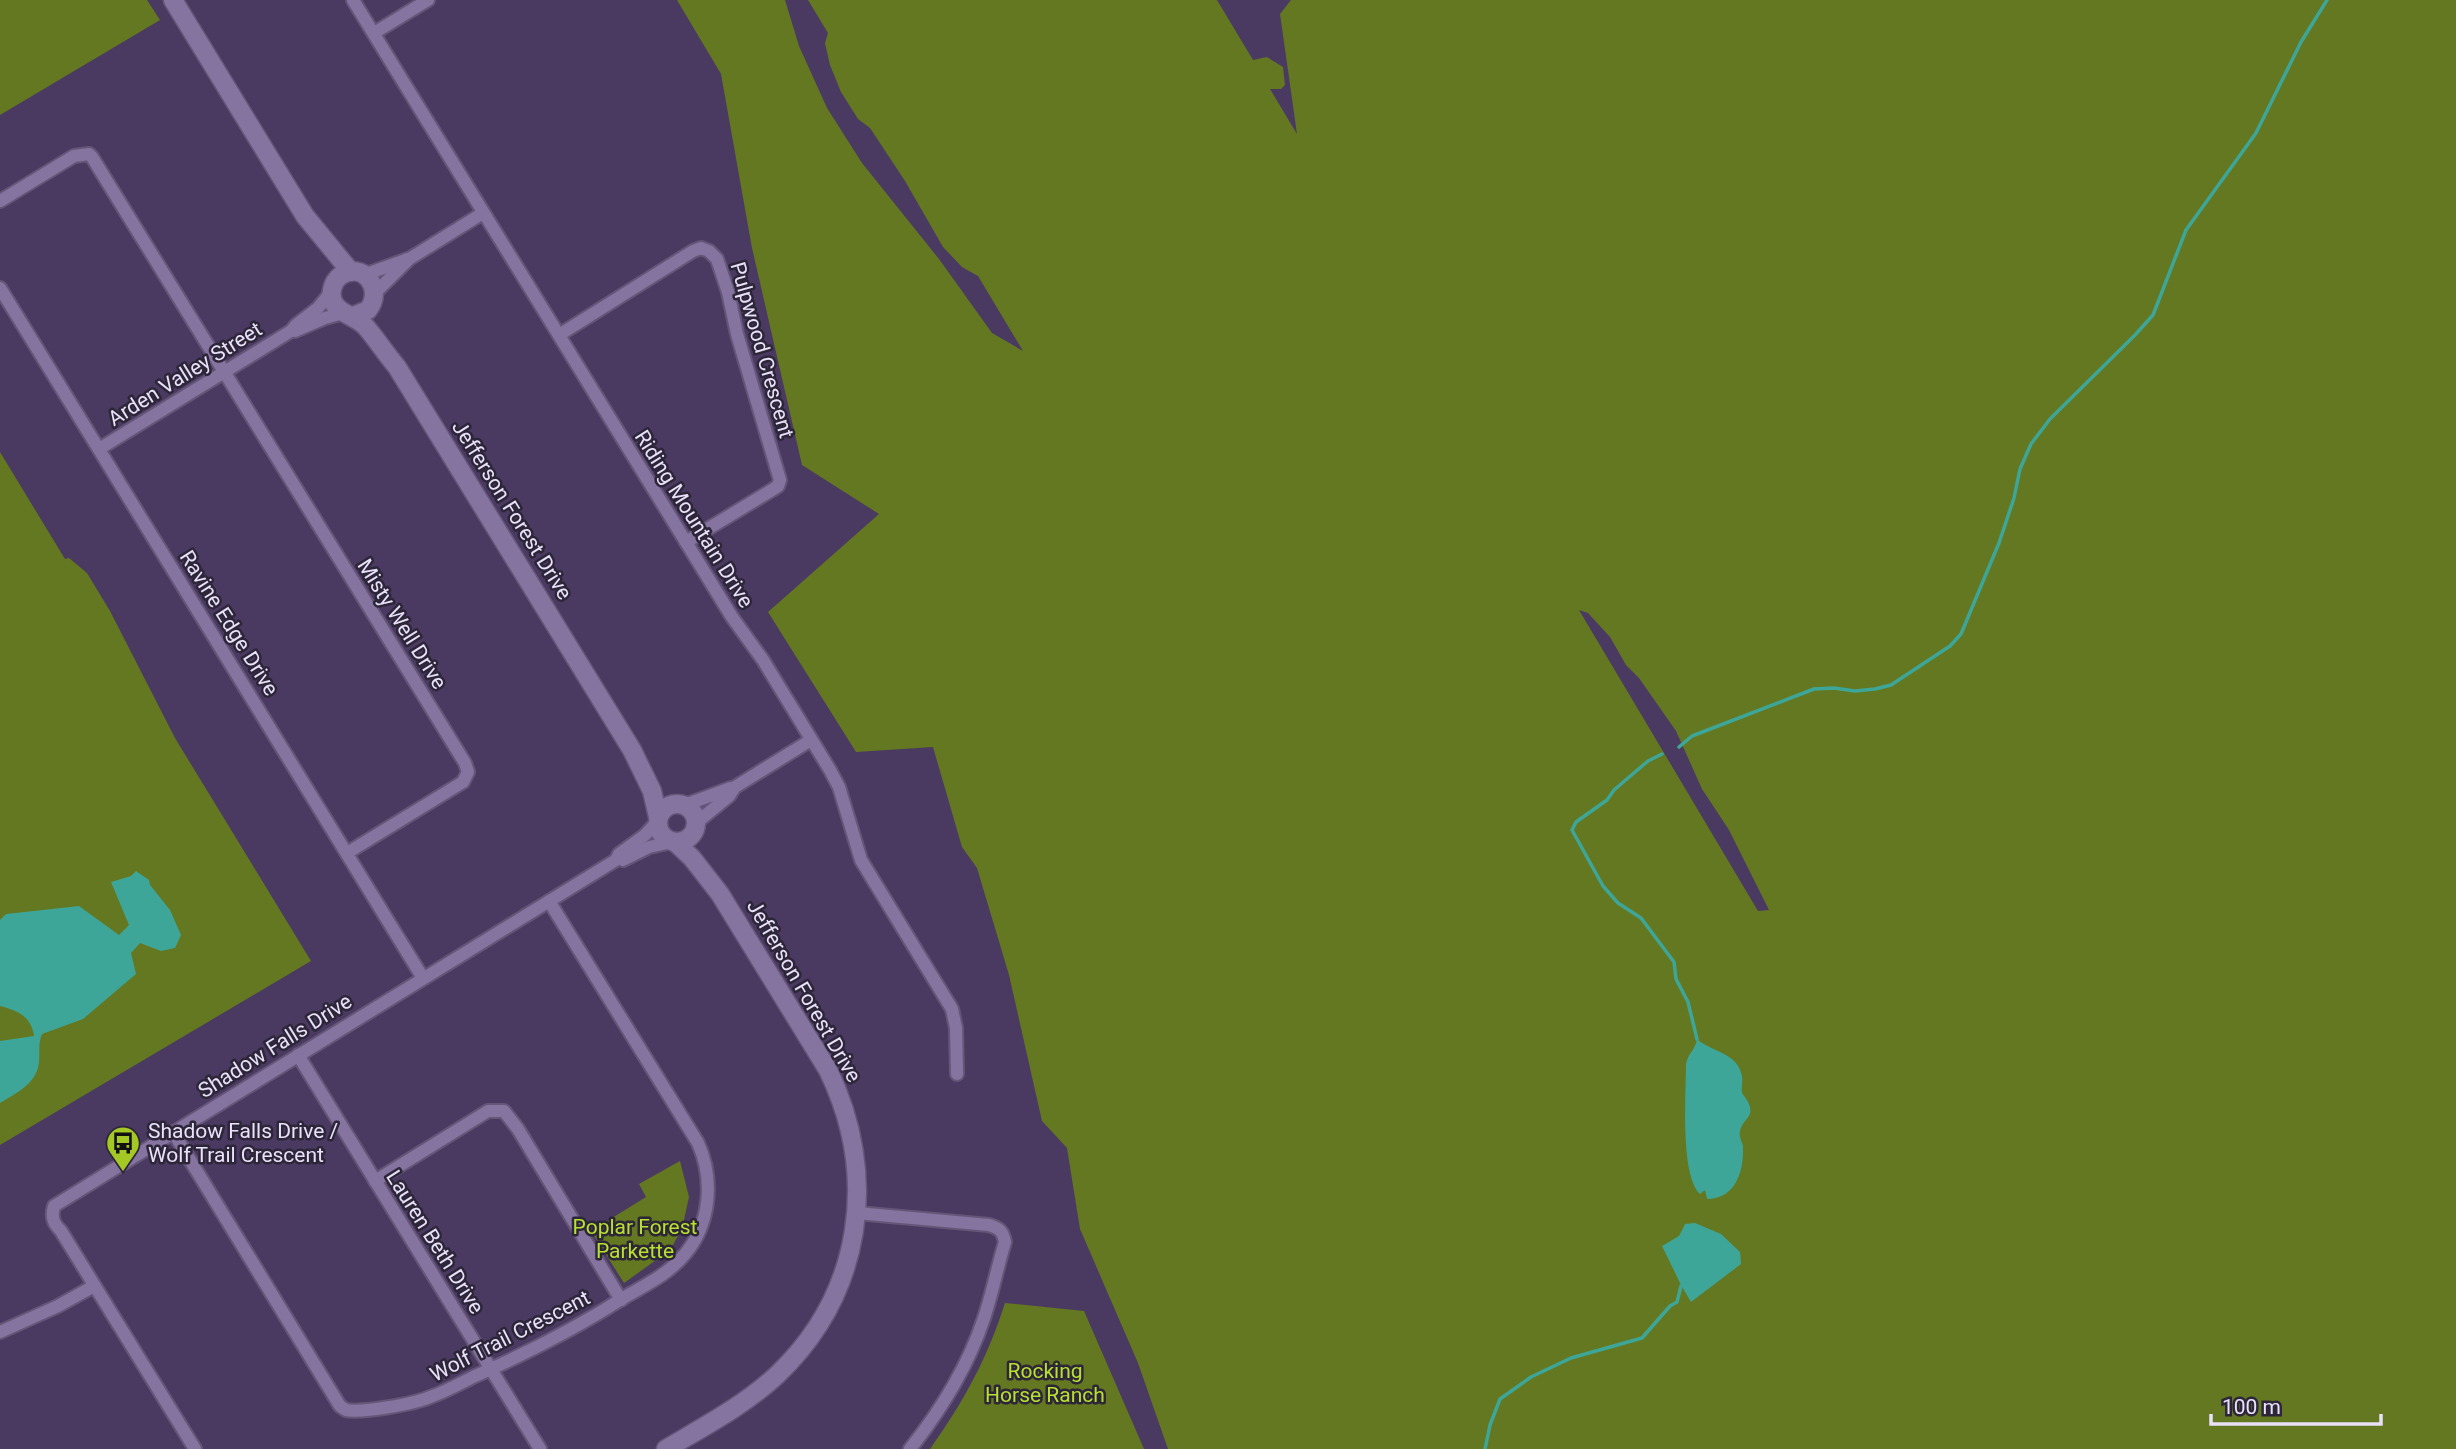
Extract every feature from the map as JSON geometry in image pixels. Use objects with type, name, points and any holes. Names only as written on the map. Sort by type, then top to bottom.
[{"type":"street","points":[[173,0],[305,216],[328,264],[333,303],[348,314],[366,312],[374,298],[409,259]]},
{"type":"street","name":"Riding Mountain Drive","points":[[353,0],[839,788],[861,860],[951,1009],[956,1028],[957,1074]]},
{"type":"street","points":[[374,33],[428,0]]},
{"type":"street","points":[[0,201],[74,156],[89,154],[225,372]]},
{"type":"street","points":[[332,288],[341,276],[409,259],[484,213]]},
{"type":"street","points":[[305,216],[357,273],[372,282],[374,298]]},
{"type":"street","name":"Pulpwood Crescent","points":[[559,335],[693,251],[702,248],[717,259],[780,480],[778,486],[772,490],[685,542]]},
{"type":"street","name":"Ravine Edge Drive","points":[[0,288],[423,978]]},
{"type":"street","name":"Arden Valley Street","points":[[99,449],[291,331],[318,308],[332,288]]},
{"type":"street","name":"Jefferson Forest Drive","points":[[374,298],[375,318],[397,367]]},
{"type":"street","name":"Arden Valley Street","points":[[291,331],[300,331],[325,318],[348,314]]},
{"type":"street","name":"Jefferson Forest Drive","points":[[348,314],[365,325],[397,367],[632,750],[652,791],[658,820]]},
{"type":"street","name":"Misty Well Drive","points":[[225,372],[466,763],[468,772],[463,782],[347,853]]},
{"type":"street","points":[[735,787],[664,808],[658,820],[661,835],[673,842],[687,839],[695,827],[729,796],[735,787],[811,740]]},
{"type":"street","name":"Jefferson Forest Drive","points":[[632,750],[668,794],[683,804]]},
{"type":"street","points":[[683,804],[693,813],[695,827]]},
{"type":"street","name":"Shadow Falls Drive","points":[[616,860],[619,854],[645,835],[658,820]]},
{"type":"street","name":"Jefferson Forest Drive","points":[[695,827],[720,894]]},
{"type":"street","name":"Jefferson Forest Drive","points":[[673,842],[692,858],[720,894],[817,1051],[838,1091],[855,1149],[858,1213],[840,1283],[821,1320],[800,1350],[759,1390],[675,1447]]},
{"type":"street","name":"Shadow Falls Drive","points":[[195,1449],[61,1231],[54,1224],[54,1206],[616,860],[622,860],[649,847],[673,842]]},
{"type":"street","name":"Wolf Trail Crescent","points":[[173,1132],[340,1406],[353,1411],[408,1404],[430,1397],[560,1337],[663,1275],[691,1246],[705,1214],[708,1191],[703,1155],[695,1137],[549,901]]},
{"type":"street","name":"Lauren Beth Drive","points":[[298,1055],[540,1449]]},
{"type":"street","points":[[376,1181],[488,1111],[504,1111],[518,1129],[621,1300]]},
{"type":"street","points":[[858,1213],[989,1225],[999,1228],[1004,1234],[1005,1241],[991,1297],[969,1358],[939,1410],[910,1449]]},
{"type":"street","points":[[0,1332],[58,1306],[94,1286]]},
{"type":"green space","points":[[0,0],[147,0],[160,20],[0,115]]},
{"type":"green space","points":[[677,0],[785,0],[799,46],[827,108],[862,163],[939,259],[992,333],[1023,351],[978,276],[962,267],[943,247],[905,181],[870,128],[858,119],[841,92],[825,43],[828,33],[808,0],[1217,0],[1253,60],[1267,57],[1283,67],[1285,85],[1281,89],[1270,89],[1297,134],[1280,14],[1291,0],[2456,0],[2456,1449],[1168,1449],[1138,1363],[1080,1229],[1067,1148],[1042,1121],[1009,975],[977,868],[962,847],[933,747],[856,752],[768,612],[879,514],[802,465],[752,248],[721,74]],"holes":[[[1579,610],[1588,613],[1610,637],[1626,665],[1639,678],[1676,731],[1702,789],[1729,830],[1769,910],[1758,911]]]},
{"type":"green space","points":[[0,452],[65,559],[69,558],[87,573],[110,611],[175,738],[311,961],[0,1145]]},
{"type":"green space","name":"Poplar Forest Parkette","points":[[680,1161],[689,1197],[682,1229],[670,1250],[624,1283],[591,1231],[646,1197],[639,1184]]},
{"type":"green space","name":"Rocking Horse Ranch","points":[[1005,1303],[1084,1311],[1144,1449],[930,1449],[974,1379]]},
{"type":"shaded area","points":[[136,871],[149,880],[170,910],[181,935],[175,948],[161,951],[140,943],[131,953],[136,974],[83,1019],[42,1034],[39,1062],[34,1076],[25,1087],[0,1103],[0,1041],[34,1036],[23,1015],[0,1006],[0,920],[6,914],[79,906],[119,935],[129,925],[111,882],[131,876]]},
{"type":"shaded area","points":[[1697,1039],[1735,1062],[1742,1076],[1742,1093],[1750,1108],[1740,1130],[1743,1156],[1736,1182],[1725,1194],[1707,1199],[1705,1190],[1700,1194],[1694,1184],[1687,1152],[1686,1064]]},
{"type":"shaded area","points":[[1695,1223],[1721,1234],[1740,1252],[1741,1264],[1691,1302],[1662,1246],[1679,1236],[1685,1224]]},
{"type":"waterway","points":[[1679,747],[1692,736],[1814,689],[1855,691],[1891,685],[1950,646],[1961,634],[1999,543],[2014,498],[2020,469],[2031,444],[2050,419],[2153,315],[2186,230],[2256,133],[2301,42],[2327,0]]},
{"type":"waterway","points":[[1662,754],[1648,761],[1614,790],[1607,800],[1576,822],[1572,830],[1603,886],[1618,903],[1641,918],[1674,962],[1676,979],[1688,1002],[1697,1039]]},
{"type":"waterway","points":[[1485,1449],[1490,1425],[1500,1399],[1531,1377],[1571,1358],[1642,1338],[1670,1306],[1677,1302],[1681,1286]]},
{"type":"place","name":"Shadow Falls Drive / Wolf Trail Crescent","points":[[123,1173]]}]
